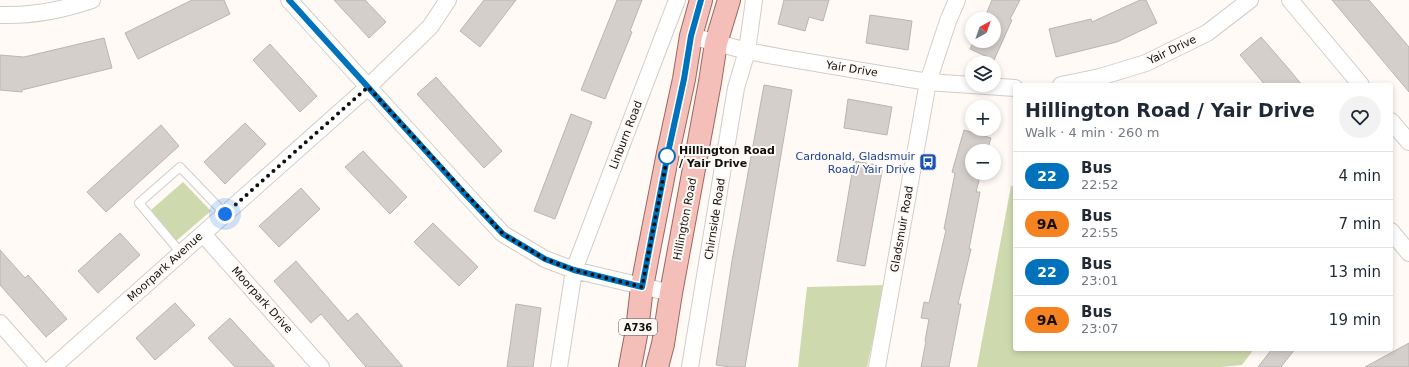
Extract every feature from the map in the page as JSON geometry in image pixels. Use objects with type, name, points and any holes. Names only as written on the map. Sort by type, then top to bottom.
[{"type":"main road","name":"A736","points":[[630,367],[637,330],[642,287],[684,79],[691,36],[701,0]]},
{"type":"main road","name":"Hillington Road","points":[[657,367],[663,344],[716,42],[729,0]]},
{"type":"street","points":[[0,15],[16,16],[68,8],[92,0]]},
{"type":"street","points":[[289,0],[503,234],[545,259],[574,270],[671,293]]},
{"type":"street","name":"Moorpark Avenue","points":[[53,367],[368,87],[430,27],[448,0]]},
{"type":"street","name":"Linburn Road","points":[[559,367],[574,270],[677,0]]},
{"type":"street","name":"Chirnside Road","points":[[690,367],[736,88],[747,50],[754,0]]},
{"type":"street","name":"Gladsmuir Road","points":[[877,367],[928,82],[948,21],[957,0]]},
{"type":"street","name":"Yair Drive","points":[[1071,83],[1100,77],[1146,63],[1207,33],[1250,0]]},
{"type":"street","points":[[1290,0],[1359,83]]},
{"type":"street","name":"Yair Drive","points":[[691,36],[785,58],[928,82],[1013,88]]},
{"type":"street","points":[[1393,123],[1409,142]]},
{"type":"street","name":"Moorpark Drive","points":[[203,234],[321,367]]},
{"type":"street","points":[[1393,234],[1409,253]]},
{"type":"street","points":[[3,331],[39,367]]},
{"type":"lane","points":[[181,253],[139,203],[180,167],[225,214]]},
{"type":"green space","points":[[183,182],[211,211],[176,241],[151,210]]},
{"type":"green space","points":[[1011,186],[1013,186],[1013,351],[1252,351],[1242,365],[1222,367],[977,367]]},
{"type":"green space","points":[[885,285],[867,367],[798,367],[807,287]]},
{"type":"building","points":[[192,0],[224,0],[230,14],[138,59],[125,33]]},
{"type":"building","points":[[334,0],[365,0],[386,22],[369,38]]},
{"type":"building","points":[[484,0],[516,0],[480,47],[460,31]]},
{"type":"building","points":[[617,0],[642,0],[630,31],[632,32],[605,99],[581,90]]},
{"type":"building","points":[[784,0],[829,0],[823,21],[809,17],[805,31],[778,24]]},
{"type":"building","points":[[992,0],[1020,0],[1010,19],[1012,20],[1001,44],[1001,12],[987,12]]},
{"type":"building","points":[[1140,0],[1146,0],[1157,23],[1117,42],[1056,57],[1049,29],[1091,19],[1092,22]]},
{"type":"building","points":[[1332,0],[1369,0],[1409,47],[1409,92]]},
{"type":"building","points":[[870,15],[912,21],[908,50],[866,43]]},
{"type":"building","points":[[1261,37],[1300,83],[1263,83],[1240,55]]},
{"type":"building","points":[[104,38],[112,68],[22,90],[22,92],[0,90],[0,55],[24,57]]},
{"type":"building","points":[[270,44],[317,96],[300,112],[253,60]]},
{"type":"building","points":[[999,48],[996,56],[985,56],[970,49]]},
{"type":"building","points":[[436,77],[502,151],[484,168],[417,94]]},
{"type":"building","points":[[764,85],[792,90],[745,367],[716,365],[732,261]]},
{"type":"building","points":[[848,99],[892,107],[887,135],[844,128]]},
{"type":"building","points":[[571,114],[592,122],[555,219],[534,211]]},
{"type":"building","points":[[245,123],[266,144],[225,184],[204,162]]},
{"type":"building","points":[[161,125],[179,146],[106,212],[87,192]]},
{"type":"building","points":[[964,130],[965,136],[984,136],[991,138],[989,144],[965,144],[965,180],[979,180],[976,192],[980,192],[969,249],[971,249],[958,304],[961,304],[949,367],[921,367],[929,319],[921,318],[924,302],[929,303],[946,230],[944,229],[955,173],[952,172]]},
{"type":"building","points":[[363,151],[407,197],[390,214],[345,167]]},
{"type":"building","points":[[854,161],[883,166],[865,266],[837,261]]},
{"type":"building","points":[[301,188],[320,209],[279,247],[259,226]]},
{"type":"building","points":[[433,223],[478,267],[459,286],[414,242]]},
{"type":"building","points":[[120,233],[140,255],[98,293],[78,271]]},
{"type":"building","points":[[0,250],[25,278],[28,275],[67,319],[46,337],[0,285]]},
{"type":"building","points":[[296,261],[348,321],[357,313],[403,367],[366,367],[321,314],[311,323],[274,281]]},
{"type":"building","points":[[175,303],[195,325],[155,360],[136,338]]},
{"type":"building","points":[[516,304],[541,308],[533,367],[507,367]]},
{"type":"building","points":[[230,318],[275,367],[235,367],[208,338]]},
{"type":"building","points":[[1409,343],[1409,367],[1365,367]]},
{"type":"building","points":[[1270,351],[1293,351],[1281,367],[1258,367]]},
{"type":"bus line","name":"22","points":[[289,0],[503,234],[545,259],[574,270],[642,287],[684,79],[691,36],[701,0]]},
{"type":"place","name":"Hillington Road / Yair Drive","points":[[667,156]]},
{"type":"place","name":"Cardonald, Gladsmuir Road/ Yair Drive","points":[[928,162]]},
{"type":"route","points":[[225,214],[368,87],[503,234],[545,259],[574,270],[642,287],[668,153],[667,156]]}]
